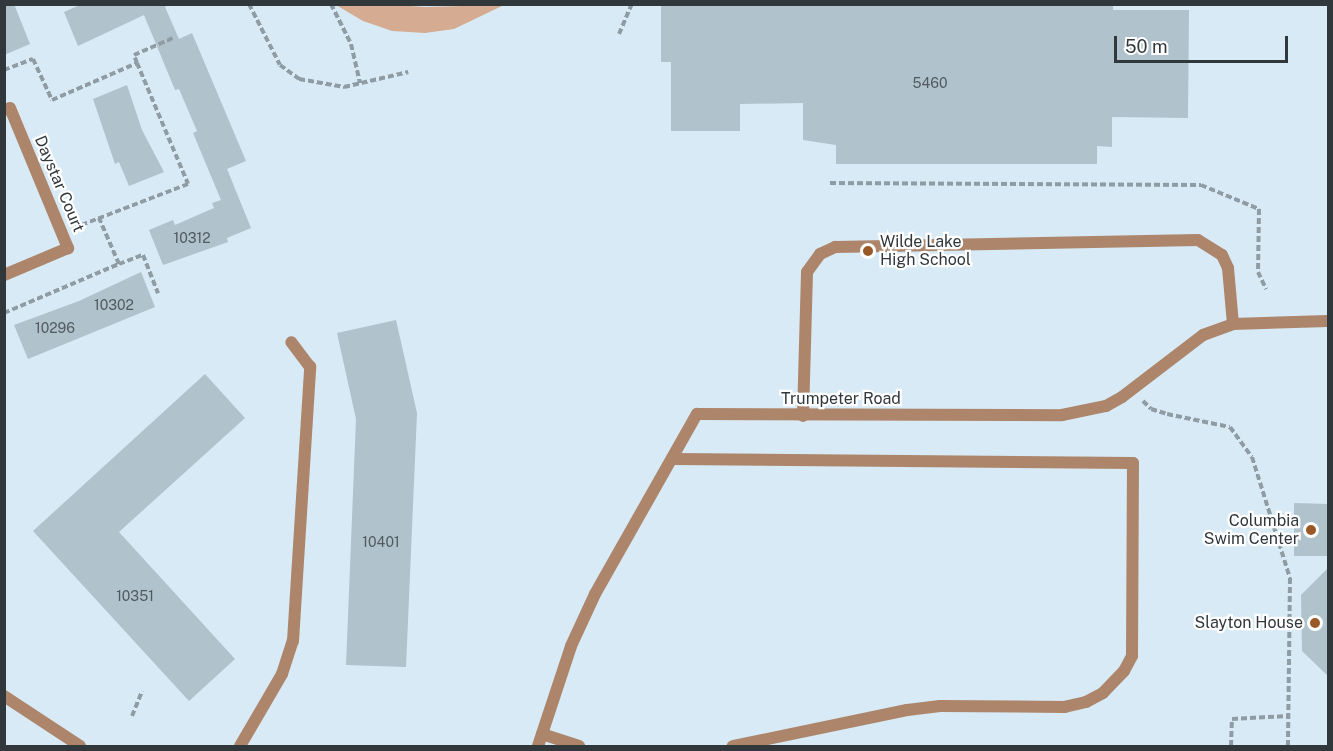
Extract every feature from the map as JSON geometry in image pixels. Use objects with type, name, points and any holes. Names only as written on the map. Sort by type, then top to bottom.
[{"type":"street","name":"Daystar Court","points":[[4,110],[10,108],[68,248],[4,274]]},
{"type":"street","points":[[803,416],[807,272],[820,254],[835,247],[1198,240],[1222,255],[1228,268],[1233,324]]},
{"type":"street","name":"Trumpeter Road","points":[[540,740],[571,646],[595,594],[674,459],[697,414],[1062,415],[1086,411],[1122,398],[1203,335],[1233,324],[1329,321]]},
{"type":"street","points":[[240,747],[282,674],[293,641],[310,367],[291,342]]},
{"type":"street","points":[[674,459],[1133,463],[1132,656],[1124,671],[1103,693],[1086,702],[1065,706],[940,706],[907,710],[733,747]]},
{"type":"street","points":[[4,696],[80,747]]},
{"type":"street","points":[[540,740],[579,747]]},
{"type":"path","points":[[249,4],[280,65],[299,79],[344,87],[408,72]]},
{"type":"path","points":[[331,4],[351,44],[360,83]]},
{"type":"path","points":[[619,34],[632,4]]},
{"type":"path","points":[[62,233],[188,184],[134,55],[173,38]]},
{"type":"path","points":[[4,70],[33,59],[52,100],[137,63]]},
{"type":"path","points":[[830,183],[1201,185],[1259,209],[1258,272],[1266,289]]},
{"type":"path","points":[[99,218],[118,264]]},
{"type":"path","points":[[4,313],[143,255],[158,293]]},
{"type":"path","points":[[1142,400],[1151,409],[1167,414],[1230,427],[1252,457],[1290,578],[1288,747]]},
{"type":"path","points":[[132,716],[142,691]]},
{"type":"path","points":[[1232,747],[1232,719],[1288,716]]},
{"type":"shaded area","points":[[336,5],[424,7],[504,5],[454,29],[425,33],[392,31],[363,21]]},
{"type":"building","points":[[4,4],[14,4],[30,44],[4,55]]},
{"type":"building","points":[[82,4],[169,4],[165,7],[179,39],[192,33],[246,161],[227,169],[251,228],[227,238],[228,242],[163,265],[149,230],[173,220],[175,225],[214,208],[212,203],[221,200],[193,133],[197,131],[179,89],[175,90],[144,15],[78,46],[64,12]]},
{"type":"building","points":[[661,4],[1113,4],[1113,10],[1189,10],[1188,118],[1112,117],[1112,147],[1097,146],[1097,164],[836,164],[836,145],[803,140],[803,103],[740,104],[740,131],[671,131],[671,62],[661,62]]},
{"type":"building","points":[[127,85],[142,130],[164,172],[129,186],[119,162],[115,164],[93,99]]},
{"type":"building","points":[[141,272],[155,307],[28,359],[14,325],[79,301]]},
{"type":"building","points":[[396,320],[417,413],[406,667],[346,665],[356,419],[337,333]]},
{"type":"building","points":[[205,374],[245,418],[119,532],[235,659],[189,701],[33,531]]},
{"type":"building","name":"Columbia Swim Center","points":[[1294,503],[1329,504],[1329,556],[1294,556]]},
{"type":"building","name":"Slayton House","points":[[1329,567],[1329,677],[1302,651],[1301,595]]},
{"type":"place","name":"Wilde Lake High School","points":[[868,251]]},
{"type":"place","name":"Columbia Swim Center","points":[[1311,530]]},
{"type":"place","name":"Slayton House","points":[[1315,623]]}]
